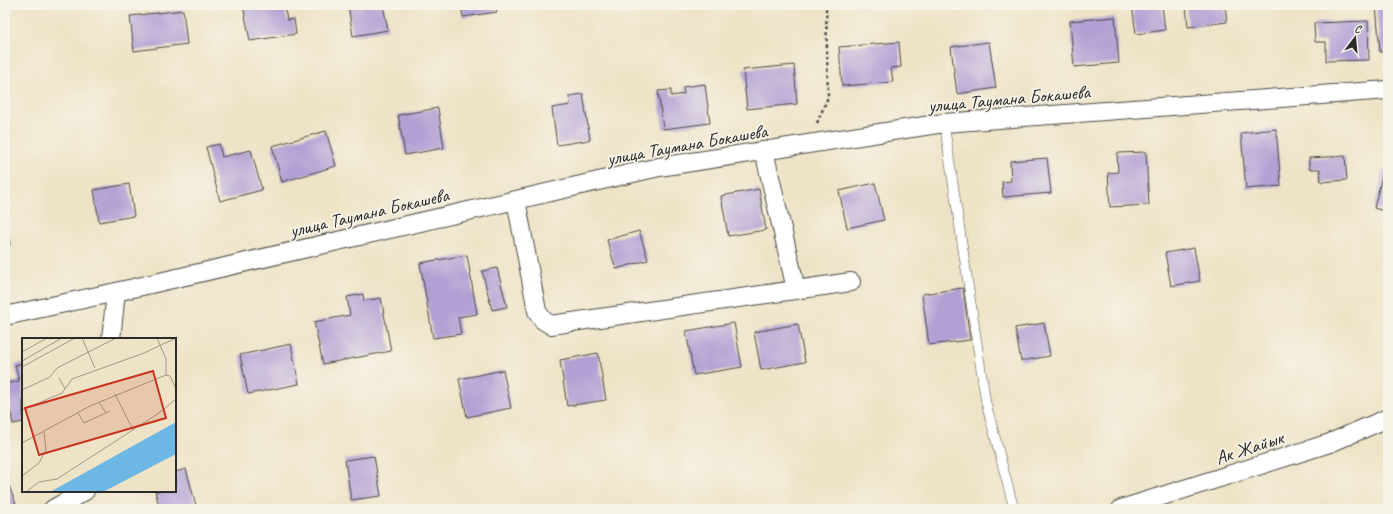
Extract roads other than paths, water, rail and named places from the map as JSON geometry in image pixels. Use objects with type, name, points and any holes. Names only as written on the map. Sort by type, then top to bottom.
[{"type":"street","name":"улица Таумана Бокашева","points":[[5,316],[116,292],[659,167],[944,123],[1388,90]]},
{"type":"street","points":[[764,150],[796,289]]},
{"type":"street","points":[[516,200],[537,311],[543,320],[551,324],[851,282]]},
{"type":"street","points":[[111,338],[116,292]]},
{"type":"street","name":"Ак Жайык","points":[[1121,509],[1330,443],[1388,418]]},
{"type":"street","points":[[53,509],[83,492]]},
{"type":"lane","points":[[944,123],[986,403],[1014,509]]}]
